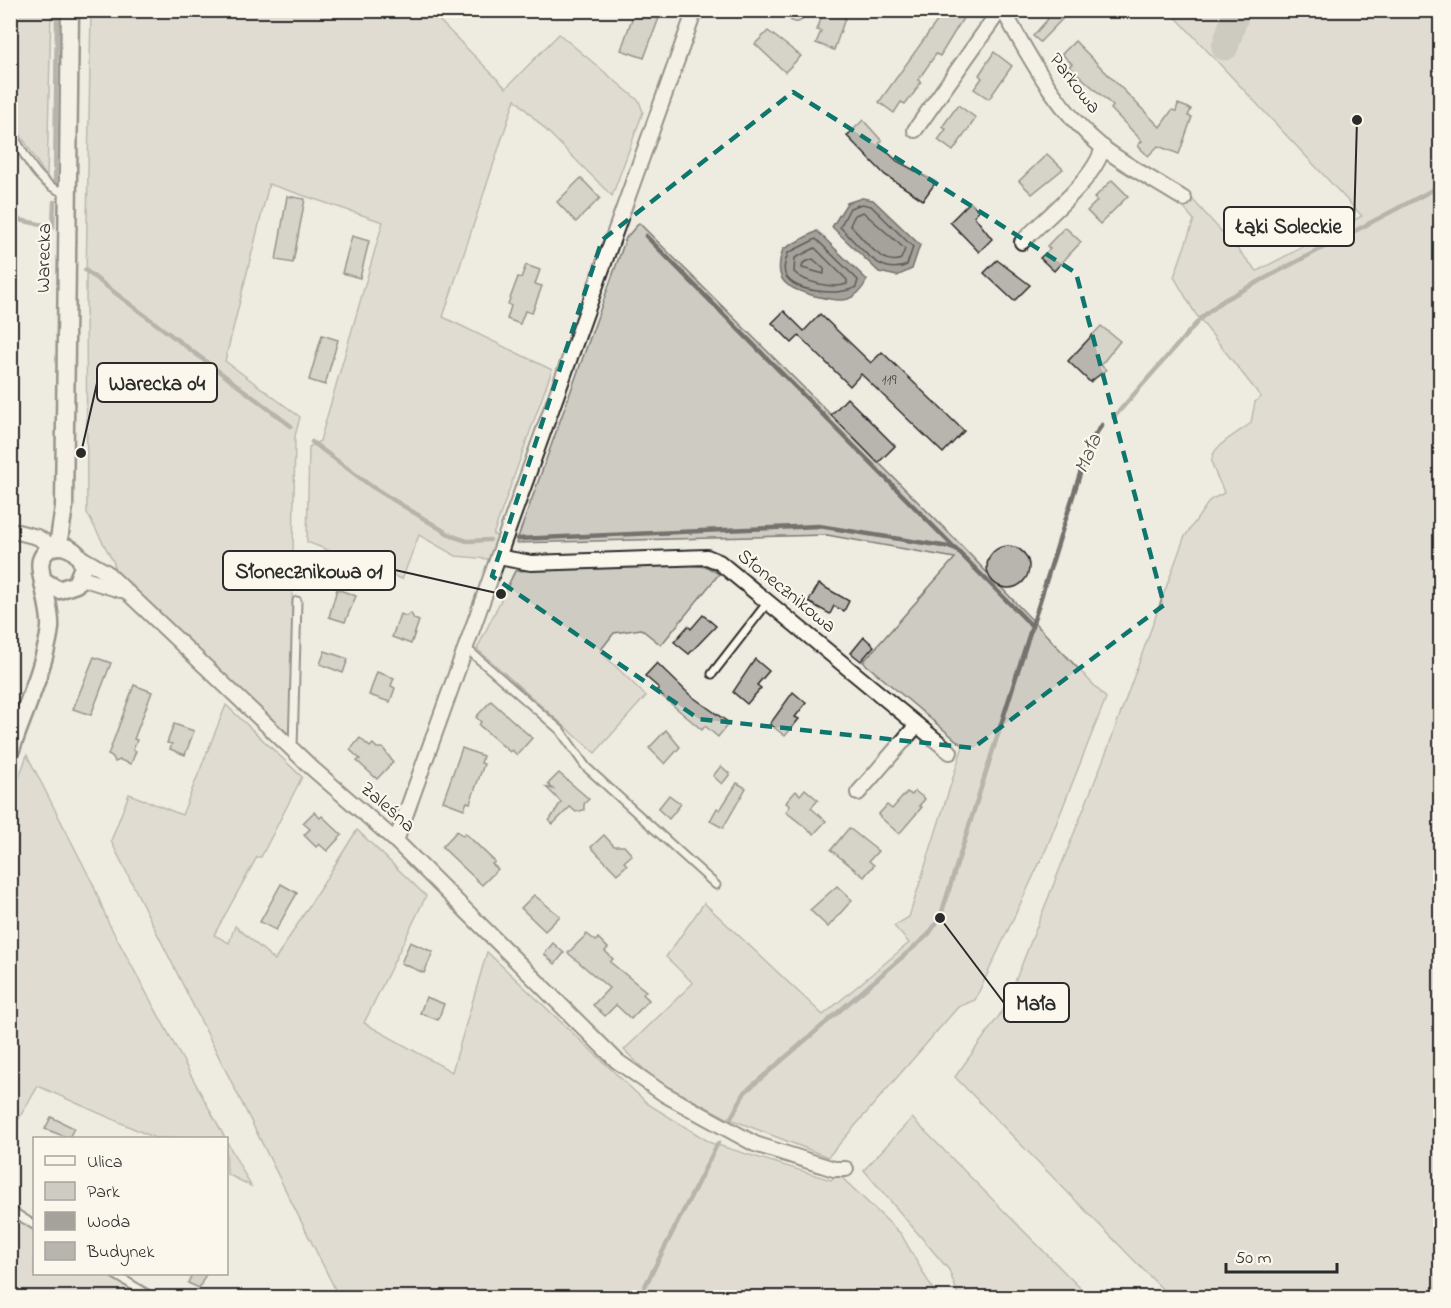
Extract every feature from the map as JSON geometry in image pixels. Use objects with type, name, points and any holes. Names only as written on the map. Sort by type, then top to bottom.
[{"type":"street","name":"Warecka","points":[[62,551],[70,10]]},
{"type":"street","points":[[396,841],[695,10]]},
{"type":"street","name":"Parkowa","points":[[915,130],[1001,10],[1046,86],[1103,147],[1184,199]]},
{"type":"street","points":[[1022,242],[1090,173],[1100,159],[1103,147]]},
{"type":"street","name":"Zaleśna","points":[[16,532],[37,537],[106,572],[313,769],[396,841],[617,1061],[664,1094],[755,1144],[834,1169],[846,1169]]},
{"type":"street","points":[[10,752],[50,625],[83,567],[62,551],[40,564],[49,602],[50,625]]},
{"type":"street","name":"Słonecznikowa","points":[[498,557],[531,562],[707,557],[726,567],[950,752]]},
{"type":"street","points":[[44,581],[59,590],[75,583]]},
{"type":"street","name":"Zaleśna","points":[[75,583],[125,591]]},
{"type":"street","points":[[858,793],[917,725]]},
{"type":"lane","points":[[10,130],[41,180],[53,190],[67,193]]},
{"type":"lane","points":[[293,748],[297,601]]},
{"type":"lane","points":[[711,674],[768,602]]},
{"type":"lane","points":[[465,647],[560,730],[586,767],[716,885]]},
{"type":"lane","points":[[10,1210],[33,1224]]},
{"type":"lane","points":[[116,1275],[154,1298]]},
{"type":"highlighted area","points":[[793,92],[1076,273],[1164,605],[973,748],[699,719],[492,576],[602,240]]},
{"type":"green space","points":[[11,10],[51,11],[47,178],[11,119]]},
{"type":"green space","points":[[91,11],[430,11],[506,88],[559,34],[639,101],[643,112],[612,196],[515,99],[443,317],[552,370],[493,535],[499,536],[489,559],[456,556],[419,535],[402,579],[307,542],[309,447],[320,441],[383,222],[269,184],[225,361],[300,417],[295,436],[290,735],[114,574],[114,563],[87,513],[86,277]]},
{"type":"green space","points":[[1170,11],[1440,11],[1440,1297],[1170,1297],[955,1077],[1004,1009],[1108,748],[1184,538],[1210,500],[1224,493],[1214,470],[1212,456],[1220,445],[1251,423],[1255,402],[1261,397],[1195,313],[1174,277],[1194,220],[1182,206],[1185,191],[1257,271],[1362,216]]},
{"type":"green space","points":[[639,223],[958,542],[1106,698],[1047,847],[975,1000],[958,1007],[828,1157],[725,1117],[655,1080],[624,1050],[693,983],[666,957],[704,903],[823,1015],[909,943],[894,926],[909,917],[963,746],[863,662],[955,558],[827,535],[516,543],[626,238]]},
{"type":"green space","points":[[689,565],[707,567],[719,574],[661,645],[641,629],[614,633],[600,651],[646,696],[595,753],[477,649],[515,571]]},
{"type":"green space","points":[[226,705],[302,777],[261,857],[257,857],[214,935],[229,943],[235,926],[275,960],[357,830],[426,896],[364,1023],[452,1072],[487,952],[648,1104],[711,1143],[831,1180],[839,1175],[901,1234],[937,1297],[339,1297],[111,841],[129,794],[182,815]]},
{"type":"green space","points":[[27,755],[93,884],[108,922],[224,1137],[153,1137],[38,1086],[11,1132],[10,803]]},
{"type":"green space","points":[[912,1118],[1089,1297],[959,1297],[949,1270],[864,1170]]},
{"type":"green space","points":[[228,1144],[251,1186],[228,1174]]},
{"type":"green space","points":[[10,1214],[33,1228],[33,1275],[109,1275],[147,1297],[11,1297]]},
{"type":"water","points":[[862,198],[873,200],[920,245],[912,269],[897,276],[879,272],[832,227],[847,203]]},
{"type":"water","points":[[817,231],[867,280],[852,298],[836,300],[823,298],[796,290],[784,282],[779,269],[783,249]]},
{"type":"building","points":[[635,10],[662,10],[644,58],[621,50]]},
{"type":"building","points":[[824,10],[848,10],[834,50],[816,43],[821,31],[817,30]]},
{"type":"building","points":[[945,10],[968,10],[940,56],[936,54],[918,80],[921,82],[914,93],[905,104],[901,102],[894,113],[879,102]]},
{"type":"building","points":[[1040,10],[1071,10],[1040,42],[1033,36],[1048,19]]},
{"type":"building","points":[[768,31],[801,56],[785,72],[755,44]]},
{"type":"building","points":[[1075,41],[1160,127],[1172,110],[1176,111],[1178,104],[1191,109],[1188,116],[1192,117],[1179,154],[1158,146],[1148,156],[1139,147],[1142,141],[1111,109],[1113,106],[1069,66],[1072,64],[1062,54]]},
{"type":"building","points":[[994,52],[1012,66],[989,99],[974,89],[982,78],[979,75]]},
{"type":"building","points":[[958,105],[976,118],[953,151],[938,140],[946,129],[942,127]]},
{"type":"building","points":[[863,120],[882,141],[879,144],[897,161],[936,182],[923,200],[885,175],[847,136]]},
{"type":"building","points":[[1047,154],[1063,169],[1032,194],[1019,181]]},
{"type":"building","points":[[581,178],[600,198],[576,222],[557,202]]},
{"type":"building","points":[[1112,180],[1128,196],[1100,224],[1087,211],[1097,201],[1094,198]]},
{"type":"building","points":[[287,196],[305,199],[293,263],[276,260]]},
{"type":"building","points":[[970,202],[979,210],[974,216],[992,239],[979,252],[950,222]]},
{"type":"building","points":[[1065,227],[1081,242],[1054,271],[1040,258],[1050,249],[1047,246]]},
{"type":"building","points":[[352,236],[369,241],[360,278],[342,273]]},
{"type":"building","points":[[997,260],[1030,285],[1014,301],[984,273]]},
{"type":"building","points":[[526,265],[540,270],[535,284],[542,286],[532,313],[525,311],[520,324],[507,319],[511,306],[508,304],[518,277],[521,278]]},
{"type":"building","points":[[784,311],[804,331],[820,314],[871,363],[882,352],[964,431],[943,453],[861,374],[850,386],[799,336],[792,343],[772,323]]},
{"type":"building","points":[[1101,326],[1120,341],[1101,365],[1106,370],[1090,382],[1068,361]]},
{"type":"building","points":[[322,335],[338,340],[325,385],[309,380]]},
{"type":"building","points":[[847,398],[895,446],[878,463],[831,415]]},
{"type":"building","points":[[1008,546],[1016,547],[1023,552],[1028,559],[1028,575],[1023,582],[1016,587],[1008,588],[1000,587],[993,582],[988,575],[987,567],[988,559],[993,552],[1000,547]]},
{"type":"building","points":[[819,584],[849,601],[844,611],[834,606],[830,614],[808,602]]},
{"type":"building","points":[[337,589],[356,596],[345,622],[329,617]]},
{"type":"building","points":[[411,613],[414,619],[419,621],[411,644],[392,637],[400,614],[406,616]]},
{"type":"building","points":[[703,615],[716,626],[689,654],[674,642],[688,626],[691,629]]},
{"type":"building","points":[[864,637],[874,646],[861,661],[851,653]]},
{"type":"building","points":[[325,651],[348,659],[343,673],[320,664]]},
{"type":"building","points":[[94,657],[111,663],[91,715],[73,709]]},
{"type":"building","points":[[755,659],[769,671],[757,685],[761,688],[747,704],[733,692]]},
{"type":"building","points":[[657,663],[690,695],[729,723],[718,737],[705,726],[702,730],[656,691],[659,688],[645,676]]},
{"type":"building","points":[[377,672],[394,678],[391,686],[395,688],[390,702],[369,695]]},
{"type":"building","points":[[134,685],[152,692],[134,739],[137,740],[133,750],[136,751],[131,764],[120,760],[115,762],[113,757],[108,755]]},
{"type":"building","points":[[793,692],[806,703],[795,717],[799,719],[785,736],[770,724]]},
{"type":"building","points":[[491,701],[532,738],[517,755],[512,750],[510,752],[479,725],[481,722],[476,717]]},
{"type":"building","points":[[174,724],[194,731],[185,755],[170,749],[172,744],[167,743]]},
{"type":"building","points":[[666,730],[680,747],[665,764],[649,748]]},
{"type":"building","points":[[360,738],[370,747],[373,744],[377,748],[383,748],[393,762],[377,779],[357,761],[360,759],[350,750]]},
{"type":"building","points":[[462,748],[483,756],[481,763],[484,764],[470,803],[467,802],[464,809],[443,801]]},
{"type":"building","points":[[721,766],[730,774],[722,784],[713,776]]},
{"type":"building","points":[[559,773],[589,799],[584,804],[584,810],[576,812],[570,807],[553,824],[549,821],[561,802],[546,787],[553,789],[548,784]]},
{"type":"building","points":[[737,783],[746,788],[723,828],[710,821],[717,808],[720,810]]},
{"type":"building","points":[[805,789],[818,800],[811,808],[826,821],[814,834],[786,812],[790,806],[786,803],[788,800],[796,791],[800,795]]},
{"type":"building","points":[[915,791],[925,799],[919,806],[922,807],[899,834],[878,815],[887,805],[892,809],[907,792],[912,795]]},
{"type":"building","points":[[669,795],[681,804],[669,819],[658,809]]},
{"type":"building","points":[[314,812],[320,818],[322,816],[342,835],[327,851],[319,844],[316,847],[304,835],[310,829],[303,823]]},
{"type":"building","points":[[849,828],[878,851],[869,861],[874,865],[864,877],[831,850]]},
{"type":"building","points":[[457,831],[463,836],[465,833],[495,862],[492,864],[498,869],[482,885],[442,847]]},
{"type":"building","points":[[604,835],[614,846],[624,846],[632,855],[624,862],[627,865],[617,874],[591,847]]},
{"type":"building","points":[[281,884],[297,893],[276,930],[260,922]]},
{"type":"building","points":[[837,886],[852,900],[828,927],[810,910]]},
{"type":"building","points":[[534,895],[560,916],[545,931],[521,908]]},
{"type":"building","points":[[587,934],[596,941],[598,938],[608,948],[605,951],[613,959],[610,962],[646,991],[643,994],[649,1000],[631,1019],[616,1005],[605,1016],[593,1005],[609,988],[568,953]]},
{"type":"building","points":[[410,942],[433,952],[424,973],[401,963]]},
{"type":"building","points":[[553,943],[564,953],[555,964],[544,954]]},
{"type":"building","points":[[426,997],[444,1004],[438,1020],[420,1013]]},
{"type":"building","points":[[51,1117],[74,1128],[70,1137],[45,1129]]},
{"type":"building","points":[[192,1275],[206,1275],[199,1288],[188,1283]]},
{"type":"waterway","points":[[55,183],[57,10]]},
{"type":"waterway","name":"Mała","points":[[1225,47],[1237,10]]},
{"type":"waterway","points":[[1114,417],[1201,318],[1222,301],[1440,186]]},
{"type":"waterway","points":[[10,218],[53,227],[54,202]]},
{"type":"waterway","points":[[646,236],[1032,626]]},
{"type":"waterway","points":[[85,270],[291,426]]},
{"type":"waterway","name":"Mała","points":[[727,1125],[745,1092],[928,935],[940,918],[1090,442],[1102,425]]},
{"type":"waterway","points":[[312,442],[371,486],[452,536],[467,541],[490,540]]},
{"type":"waterway","points":[[517,539],[819,526],[955,548]]},
{"type":"waterway","name":"Mała","points":[[639,1298],[718,1143]]},
{"type":"place","name":"Łąki Soleckie","points":[[1357,120]]},
{"type":"place","name":"Warecka 04","points":[[81,453]]},
{"type":"place","name":"Słonecznikowa 01","points":[[501,594]]},
{"type":"place","name":"Mała","points":[[940,918]]}]
